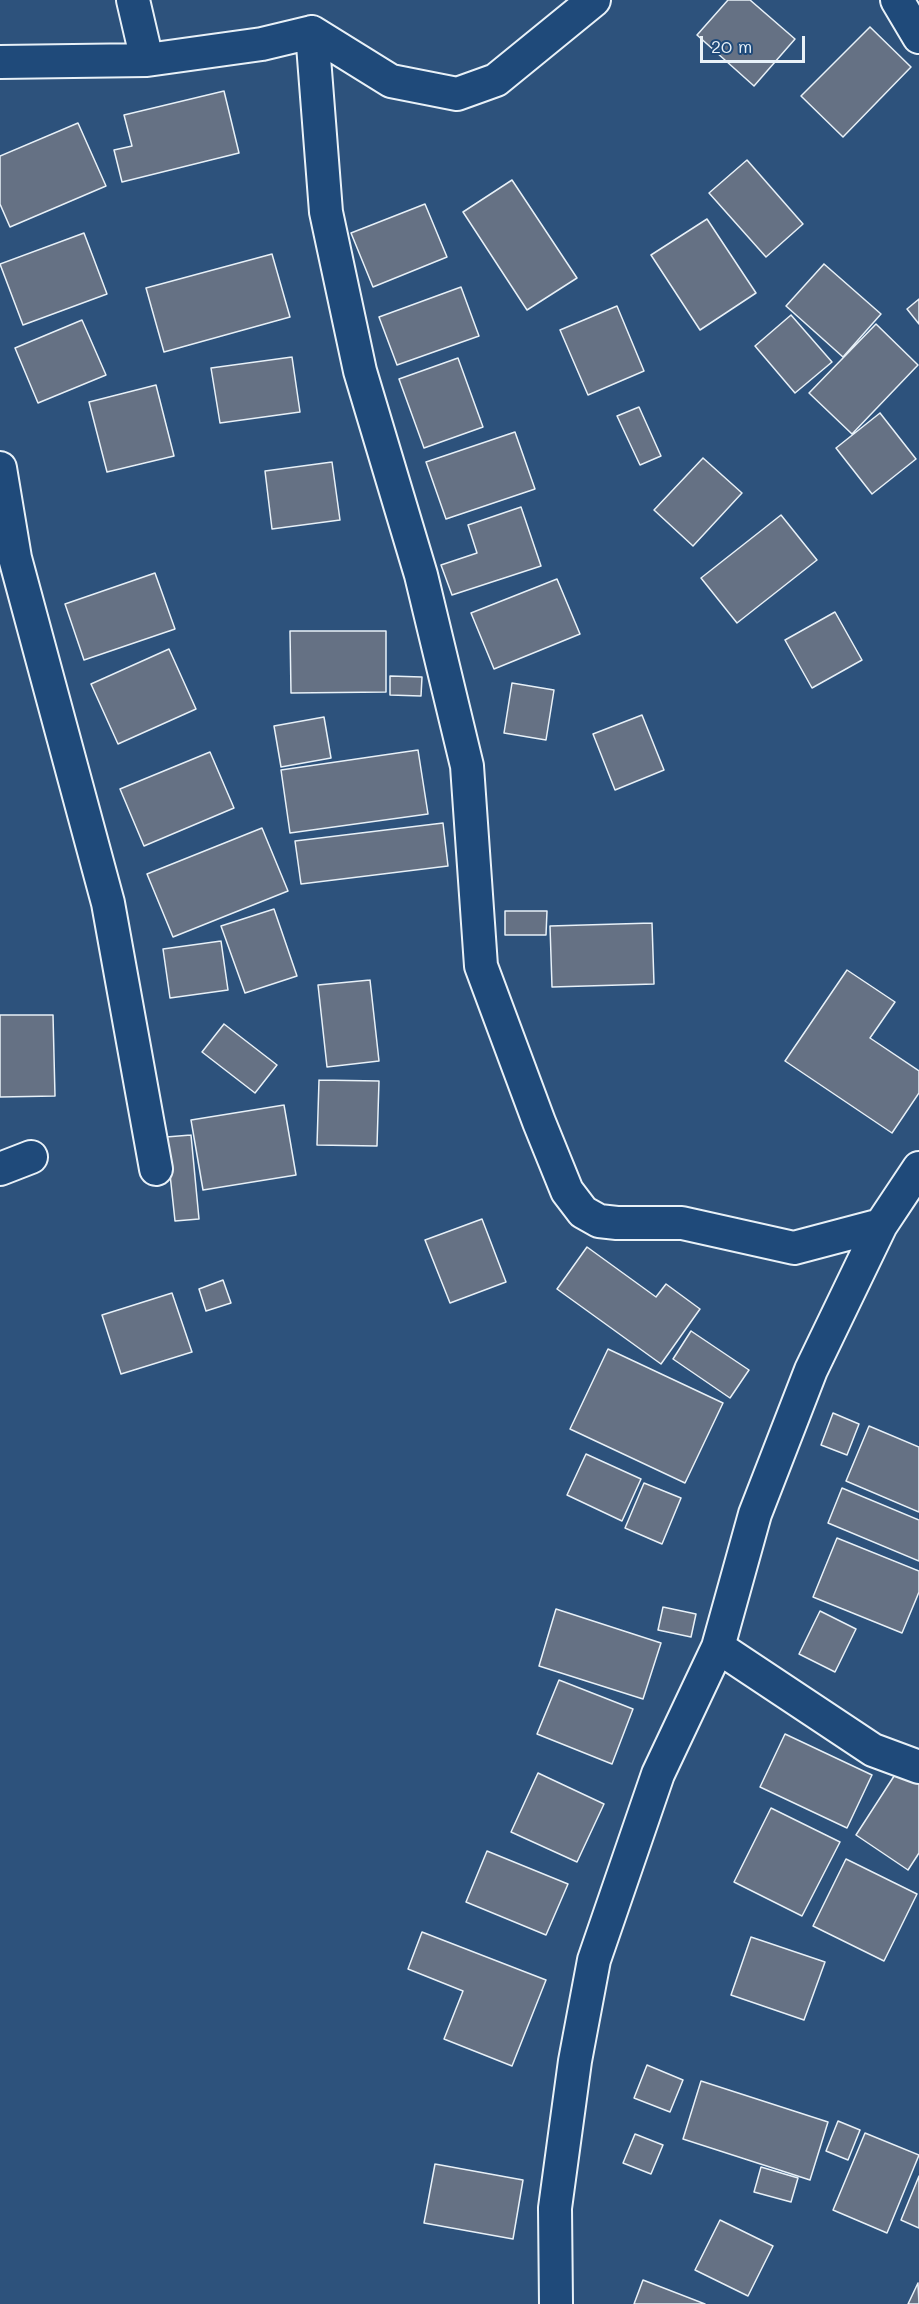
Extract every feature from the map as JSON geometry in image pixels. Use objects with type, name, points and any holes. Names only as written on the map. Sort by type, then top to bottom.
[{"type":"street","points":[[133,0],[147,60]]},
{"type":"street","points":[[0,62],[147,60],[262,44],[312,32],[390,81],[457,94],[496,80],[594,0]]},
{"type":"street","points":[[312,32],[328,224],[360,371],[421,575],[467,766],[481,966],[567,1191],[583,1212],[599,1221],[682,1223],[794,1248],[881,1225]]},
{"type":"street","points":[[0,468],[15,558],[108,903],[156,1169]]},
{"type":"street","points":[[0,1169],[31,1157]]},
{"type":"street","points":[[556,2304],[555,2208],[575,2061],[594,1960],[658,1774],[718,1647],[759,1503],[811,1370],[881,1225],[919,1168]]},
{"type":"street","points":[[718,1647],[873,1750],[919,1767]]},
{"type":"building","points":[[728,0],[750,0],[795,39],[754,86],[697,35]]},
{"type":"building","points":[[870,27],[911,67],[843,137],[801,96]]},
{"type":"building","points":[[224,91],[239,153],[122,182],[114,150],[132,146],[124,115]]},
{"type":"building","points":[[78,123],[106,186],[10,227],[0,204],[0,156]]},
{"type":"building","points":[[747,160],[803,224],[766,257],[709,193]]},
{"type":"building","points":[[512,180],[577,278],[527,310],[463,212]]},
{"type":"building","points":[[425,204],[447,257],[373,287],[351,233]]},
{"type":"building","points":[[707,219],[756,293],[700,330],[651,255]]},
{"type":"building","points":[[84,233],[107,294],[23,325],[0,264]]},
{"type":"building","points":[[272,254],[290,317],[164,352],[146,288]]},
{"type":"building","points":[[824,264],[881,314],[843,357],[786,306]]},
{"type":"building","points":[[461,287],[479,336],[397,365],[379,317]]},
{"type":"building","points":[[919,299],[919,324],[907,309]]},
{"type":"building","points":[[617,306],[644,371],[588,395],[560,330]]},
{"type":"building","points":[[791,315],[832,362],[795,393],[755,346]]},
{"type":"building","points":[[82,320],[106,375],[38,403],[15,348]]},
{"type":"building","points":[[876,324],[918,365],[852,434],[809,393]]},
{"type":"building","points":[[292,357],[300,412],[220,423],[211,368]]},
{"type":"building","points":[[458,358],[483,427],[424,448],[399,379]]},
{"type":"building","points":[[156,385],[174,456],[107,472],[89,402]]},
{"type":"building","points":[[639,407],[661,456],[640,465],[617,416]]},
{"type":"building","points":[[880,413],[916,459],[872,494],[836,448]]},
{"type":"building","points":[[515,432],[535,489],[446,519],[426,462]]},
{"type":"building","points":[[703,458],[742,493],[693,546],[654,510]]},
{"type":"building","points":[[332,462],[340,520],[272,529],[265,471]]},
{"type":"building","points":[[521,507],[541,566],[452,595],[441,565],[477,553],[468,525]]},
{"type":"building","points":[[781,515],[817,560],[737,623],[701,578]]},
{"type":"building","points":[[155,573],[175,629],[84,660],[65,604]]},
{"type":"building","points":[[557,579],[580,634],[494,669],[471,613]]},
{"type":"building","points":[[835,612],[862,660],[812,688],[785,640]]},
{"type":"building","points":[[290,631],[386,631],[386,692],[291,693]]},
{"type":"building","points":[[169,649],[196,709],[118,744],[91,684]]},
{"type":"building","points":[[390,676],[422,677],[421,696],[390,695]]},
{"type":"building","points":[[512,683],[554,690],[546,740],[504,733]]},
{"type":"building","points":[[642,715],[664,770],[615,790],[593,734]]},
{"type":"building","points":[[324,717],[331,758],[281,767],[274,726]]},
{"type":"building","points":[[418,750],[428,814],[290,833],[281,770]]},
{"type":"building","points":[[210,752],[234,808],[144,846],[120,789]]},
{"type":"building","points":[[443,823],[448,866],[301,884],[295,841]]},
{"type":"building","points":[[262,828],[288,891],[173,937],[147,874]]},
{"type":"building","points":[[274,909],[297,976],[245,993],[221,926]]},
{"type":"building","points":[[505,911],[547,911],[546,935],[505,935]]},
{"type":"building","points":[[652,923],[654,984],[552,987],[550,926]]},
{"type":"building","points":[[221,941],[228,990],[170,998],[163,949]]},
{"type":"building","points":[[847,970],[895,1002],[870,1038],[919,1071],[919,1093],[892,1133],[785,1061]]},
{"type":"building","points":[[370,980],[379,1061],[327,1067],[318,985]]},
{"type":"building","points":[[0,1015],[53,1015],[55,1096],[0,1097]]},
{"type":"building","points":[[224,1024],[277,1065],[255,1093],[202,1052]]},
{"type":"building","points":[[319,1080],[379,1081],[377,1146],[317,1145]]},
{"type":"building","points":[[284,1105],[296,1175],[203,1190],[191,1120]]},
{"type":"building","points":[[191,1135],[199,1219],[175,1221],[166,1137]]},
{"type":"building","points":[[482,1219],[506,1282],[450,1303],[425,1240]]},
{"type":"building","points":[[587,1247],[656,1297],[666,1284],[700,1309],[661,1364],[557,1289]]},
{"type":"building","points":[[223,1280],[231,1303],[206,1311],[199,1289]]},
{"type":"building","points":[[172,1293],[192,1352],[121,1374],[102,1315]]},
{"type":"building","points":[[691,1331],[749,1370],[730,1398],[673,1359]]},
{"type":"building","points":[[608,1349],[723,1403],[685,1483],[570,1429]]},
{"type":"building","points":[[833,1413],[859,1424],[847,1455],[821,1445]]},
{"type":"building","points":[[869,1426],[919,1447],[919,1512],[846,1481]]},
{"type":"building","points":[[586,1454],[641,1479],[622,1521],[567,1495]]},
{"type":"building","points":[[644,1483],[681,1498],[662,1544],[625,1528]]},
{"type":"building","points":[[842,1488],[919,1520],[919,1561],[828,1523]]},
{"type":"building","points":[[837,1538],[919,1571],[919,1592],[902,1633],[813,1597]]},
{"type":"building","points":[[663,1607],[696,1614],[691,1637],[658,1630]]},
{"type":"building","points":[[556,1609],[661,1643],[643,1699],[539,1666]]},
{"type":"building","points":[[820,1611],[856,1629],[835,1672],[799,1654]]},
{"type":"building","points":[[559,1680],[633,1709],[612,1764],[537,1734]]},
{"type":"building","points":[[785,1734],[872,1775],[847,1828],[760,1787]]},
{"type":"building","points":[[898,1770],[919,1783],[919,1853],[908,1870],[856,1835]]},
{"type":"building","points":[[538,1773],[604,1804],[577,1862],[511,1832]]},
{"type":"building","points":[[771,1808],[840,1842],[802,1916],[734,1882]]},
{"type":"building","points":[[487,1851],[568,1884],[546,1935],[466,1902]]},
{"type":"building","points":[[846,1859],[917,1894],[884,1961],[813,1926]]},
{"type":"building","points":[[422,1932],[546,1980],[512,2066],[444,2039],[463,1991],[408,1969]]},
{"type":"building","points":[[751,1937],[825,1962],[804,2020],[731,1995]]},
{"type":"building","points":[[647,2065],[683,2080],[670,2112],[634,2098]]},
{"type":"building","points":[[701,2081],[828,2122],[810,2180],[683,2139]]},
{"type":"building","points":[[838,2121],[860,2130],[848,2160],[826,2151]]},
{"type":"building","points":[[865,2133],[919,2155],[887,2233],[833,2210]]},
{"type":"building","points":[[635,2134],[663,2145],[651,2174],[623,2163]]},
{"type":"building","points":[[435,2164],[523,2180],[513,2239],[424,2223]]},
{"type":"building","points":[[761,2167],[798,2178],[791,2202],[754,2192]]},
{"type":"building","points":[[919,2176],[919,2228],[901,2220]]},
{"type":"building","points":[[720,2220],[773,2246],[748,2296],[695,2270]]},
{"type":"building","points":[[643,2280],[705,2304],[634,2304]]},
{"type":"building","points":[[918,2283],[919,2304],[908,2304]]}]
